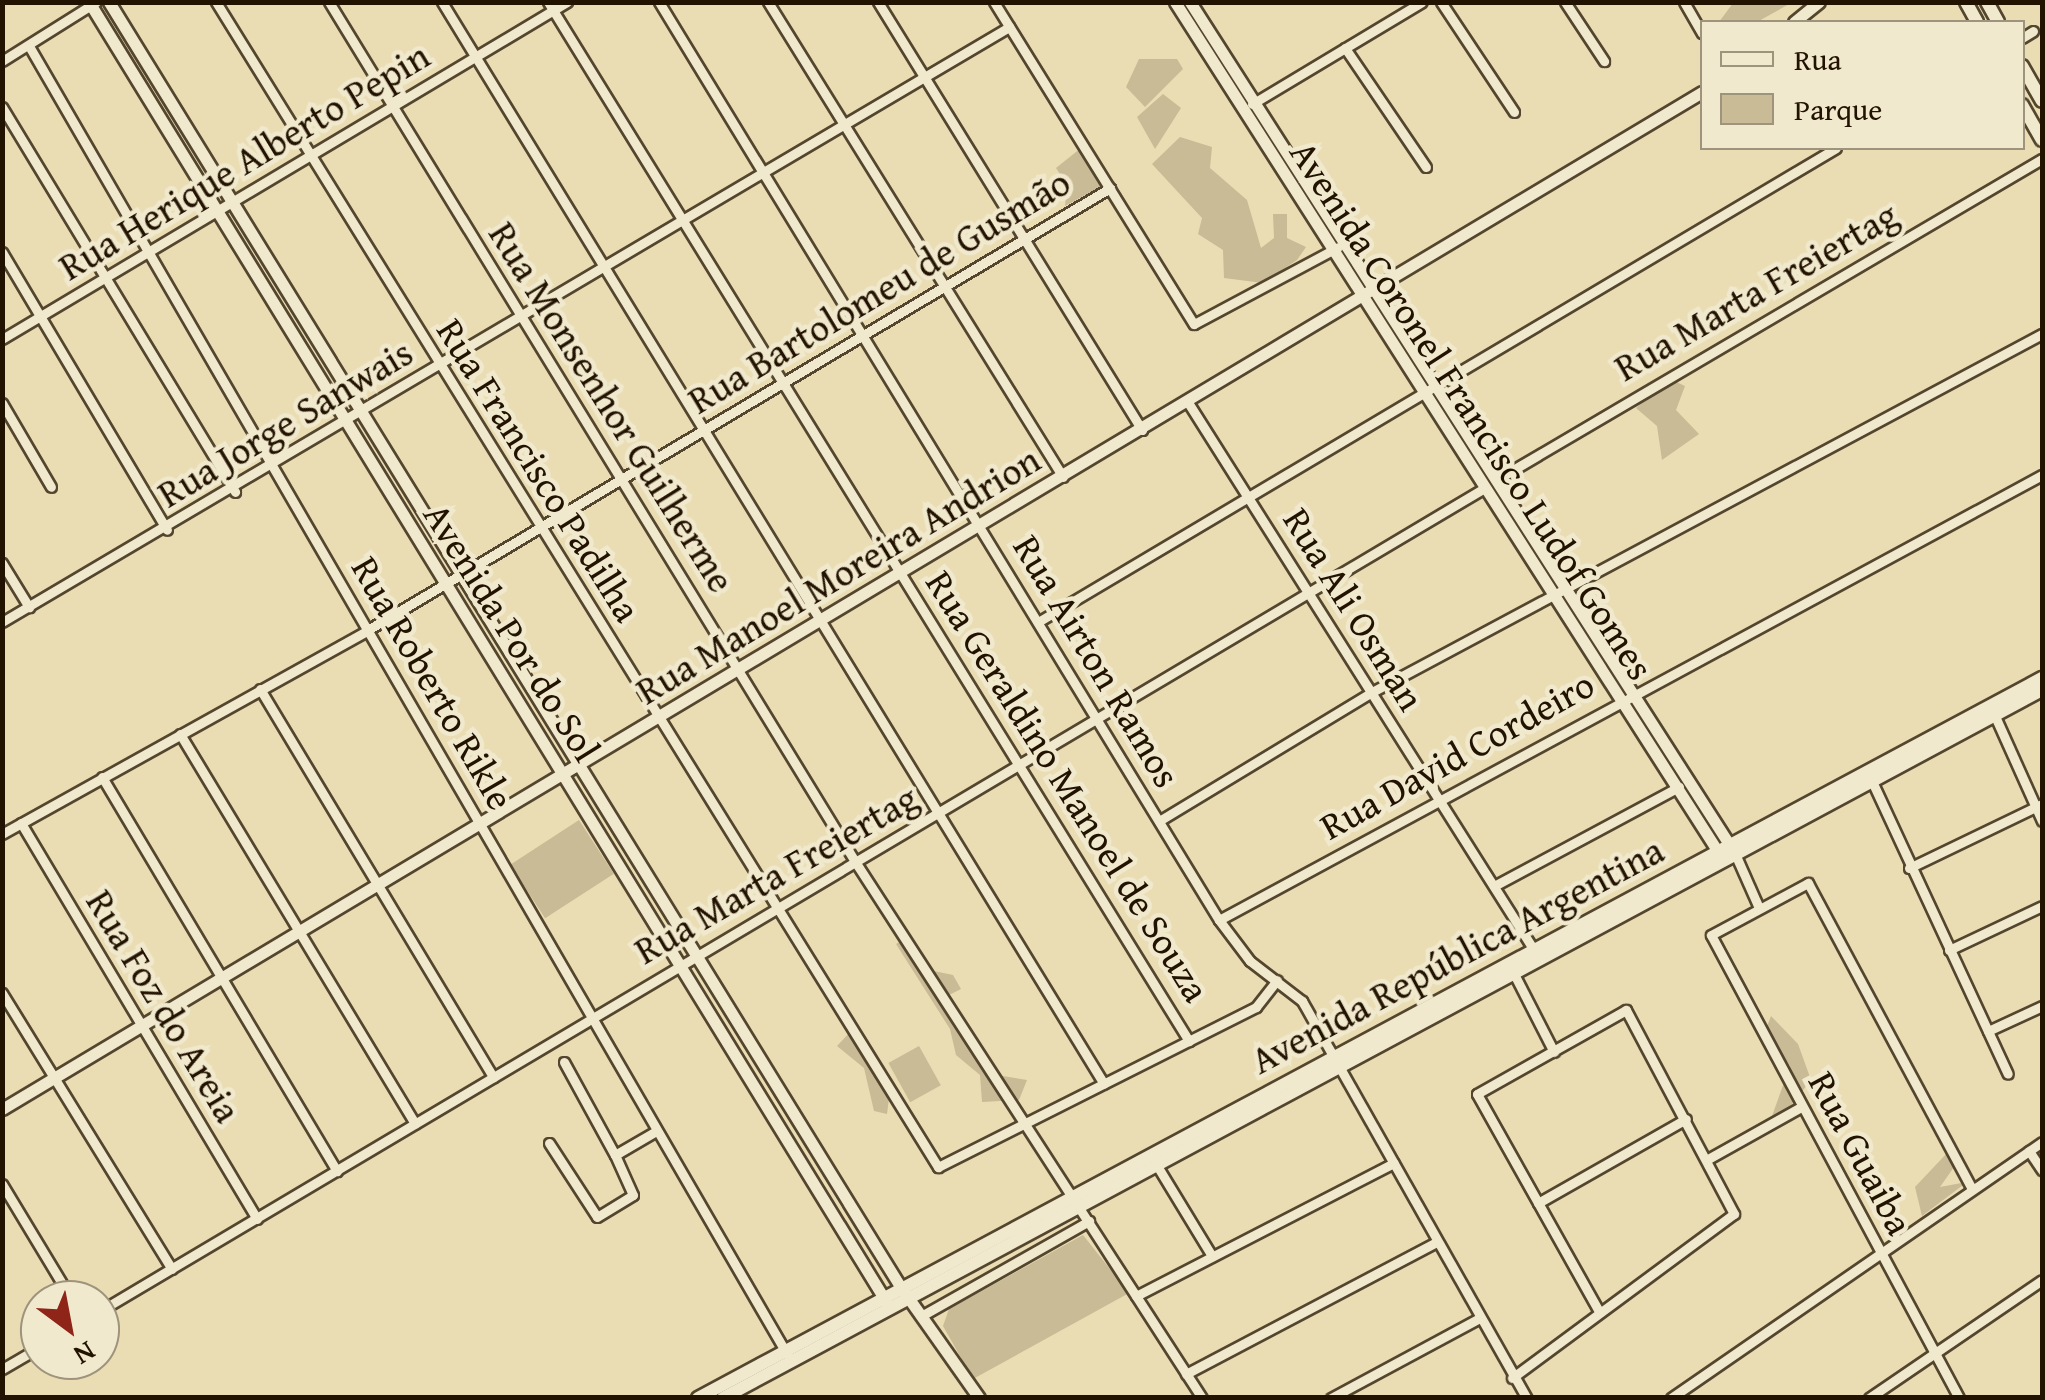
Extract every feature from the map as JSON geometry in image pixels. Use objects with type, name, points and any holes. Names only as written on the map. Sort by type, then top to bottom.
[{"type":"main road","points":[[2025,71],[2042,101]]},
{"type":"main road","points":[[2025,110],[2042,140]]},
{"type":"main road","name":"Avenida República Argentina","points":[[885,1301],[911,1301],[1085,1216],[1156,1164],[1337,1061],[1510,967],[1729,856],[1992,710],[2042,678]]},
{"type":"main road","name":"Avenida República Argentina","points":[[1992,710],[2042,690]]},
{"type":"main road","name":"Avenida República Argentina","points":[[885,1301],[900,1286],[1337,1061]]},
{"type":"main road","points":[[723,1398],[885,1301]]},
{"type":"main road","points":[[698,1398],[788,1356]]},
{"type":"street","name":"Avenida Por do Sol","points":[[109,2],[229,206],[900,1286],[979,1398]]},
{"type":"street","name":"Rua Francisco Padilha","points":[[216,2],[438,366],[942,1170],[1026,1127]]},
{"type":"street","name":"Rua Monsenhor Guilherme","points":[[329,2],[856,862],[1202,1398]]},
{"type":"street","points":[[442,2],[1104,1084]]},
{"type":"street","name":"Rua Herique Alberto Pepin","points":[[2,338],[476,57],[551,6],[567,2]]},
{"type":"street","name":"Rua Airton Ramos","points":[[659,2],[1219,920],[1302,1001],[1525,1397]]},
{"type":"street","points":[[768,2],[1063,476]]},
{"type":"street","points":[[878,2],[1142,430]]},
{"type":"street","points":[[994,2],[1194,324],[1345,244]]},
{"type":"street","name":"Avenida Coronel Francisco Ludof Gomes","points":[[1175,2],[1440,382],[1690,781],[1729,856]]},
{"type":"street","name":"Avenida Coronel Francisco Ludof Gomes","points":[[1190,2],[1332,251],[1421,395],[1678,788],[1729,856]]},
{"type":"street","points":[[1248,106],[1422,2]]},
{"type":"street","points":[[1441,2],[1514,112]]},
{"type":"street","points":[[1565,2],[1604,61]]},
{"type":"street","points":[[1684,2],[1700,30]]},
{"type":"street","points":[[1796,20],[1819,2]]},
{"type":"street","name":"Avenida Por do Sol","points":[[92,4],[216,214],[564,772],[885,1301]]},
{"type":"street","points":[[2,61],[92,4]]},
{"type":"street","name":"Rua Geraldino Manoel de Souza","points":[[551,6],[1189,1041]]},
{"type":"street","name":"Rua Jorge Sanwais","points":[[2,622],[235,492],[438,366],[1009,28]]},
{"type":"street","points":[[2025,36],[2033,31]]},
{"type":"street","name":"Rua Roberto Rikle","points":[[30,46],[788,1356]]},
{"type":"street","points":[[1345,48],[1426,166]]},
{"type":"street","name":"Rua Manoel Moreira Andrion","points":[[2,1109],[375,883],[1188,404],[1700,93]]},
{"type":"street","points":[[2,108],[235,492]]},
{"type":"street","points":[[1038,622],[1833,150]]},
{"type":"street","name":"Rua Marta Freiertag","points":[[1501,477],[2042,159]]},
{"type":"street","name":"Rua Bartolomeu de Gusmão","points":[[2,834],[366,630],[1110,188]]},
{"type":"street","points":[[2,252],[167,530]]},
{"type":"street","points":[[1158,821],[1372,692],[2042,334]]},
{"type":"street","points":[[2,404],[51,487]]},
{"type":"street","name":"Rua Ali Osman","points":[[1188,404],[1537,953]]},
{"type":"street","name":"Rua David Cordeiro","points":[[1219,920],[2042,475]]},
{"type":"street","name":"Rua Marta Freiertag","points":[[120,1299],[1482,489]]},
{"type":"street","points":[[2,563],[29,607]]},
{"type":"street","points":[[260,689],[493,1077]]},
{"type":"street","points":[[1992,710],[2039,805],[2042,821]]},
{"type":"street","points":[[180,734],[415,1124]]},
{"type":"street","points":[[1869,776],[2008,1074]]},
{"type":"street","points":[[102,777],[337,1171]]},
{"type":"street","points":[[1494,886],[1690,781]]},
{"type":"street","points":[[1909,868],[2039,805]]},
{"type":"street","name":"Rua Foz do Areia","points":[[21,824],[257,1219]]},
{"type":"street","points":[[1729,856],[1759,908],[1808,882],[1972,1189]]},
{"type":"street","points":[[1949,950],[2042,906]]},
{"type":"street","name":"Rua Guaiba","points":[[1759,908],[1711,936],[1959,1398]]},
{"type":"street","points":[[1510,967],[1554,1052]]},
{"type":"street","points":[[1026,1127],[1256,1007],[1277,980]]},
{"type":"street","points":[[2,994],[172,1269]]},
{"type":"street","points":[[1988,1031],[2042,1006]]},
{"type":"street","points":[[1512,1378],[1598,1310],[1734,1214],[1626,1010],[1478,1094],[1598,1310]]},
{"type":"street","points":[[549,1143],[598,1217],[633,1195],[564,1062]]},
{"type":"street","points":[[1708,1159],[1801,1107]]},
{"type":"street","points":[[1538,1202],[1686,1119]]},
{"type":"street","points":[[615,1155],[656,1131]]},
{"type":"street","points":[[1671,1398],[2042,1142]]},
{"type":"street","points":[[2029,1151],[2042,1170]]},
{"type":"street","points":[[1136,1296],[1394,1163]]},
{"type":"street","points":[[1156,1164],[1212,1256]]},
{"type":"street","points":[[2,1184],[60,1280]]},
{"type":"street","name":"Avenida República Argentina","points":[[923,1315],[1085,1216]]},
{"type":"street","points":[[1186,1374],[1436,1242]]},
{"type":"street","points":[[1870,1398],[2042,1280]]},
{"type":"street","points":[[1331,1398],[1478,1319]]},
{"type":"green space","points":[[1733,2],[1791,3],[1761,20],[1720,20]]},
{"type":"green space","points":[[1139,59],[1177,59],[1183,69],[1145,107],[1126,87]]},
{"type":"green space","points":[[1163,94],[1181,108],[1155,149],[1137,117]]},
{"type":"green space","points":[[1180,137],[1212,147],[1210,168],[1247,200],[1261,248],[1274,238],[1273,214],[1287,214],[1287,238],[1306,247],[1297,260],[1263,283],[1224,278],[1223,250],[1198,234],[1202,218],[1152,164]]},
{"type":"green space","points":[[1081,148],[1104,185],[1065,206],[1067,185],[1056,168]]},
{"type":"green space","points":[[1670,379],[1685,386],[1676,410],[1699,434],[1662,460],[1657,426],[1636,408]]},
{"type":"green space","points":[[579,820],[614,874],[545,918],[510,865]]},
{"type":"green space","points":[[909,936],[929,970],[953,975],[961,989],[949,995],[997,1075],[1027,1080],[1019,1100],[982,1102],[980,1075],[956,1055],[950,1029],[896,944]]},
{"type":"green space","points":[[1771,1016],[1798,1044],[1811,1080],[1782,1117],[1772,1116],[1790,1066],[1764,1034]]},
{"type":"green space","points":[[853,1029],[891,1083],[887,1114],[874,1111],[864,1068],[837,1046]]},
{"type":"green space","points":[[919,1046],[941,1085],[910,1102],[888,1063]]},
{"type":"green space","points":[[1948,1152],[1954,1167],[1940,1187],[1967,1182],[1922,1216],[1915,1187]]},
{"type":"green space","points":[[1083,1235],[1129,1293],[973,1379],[943,1326],[949,1309]]}]
